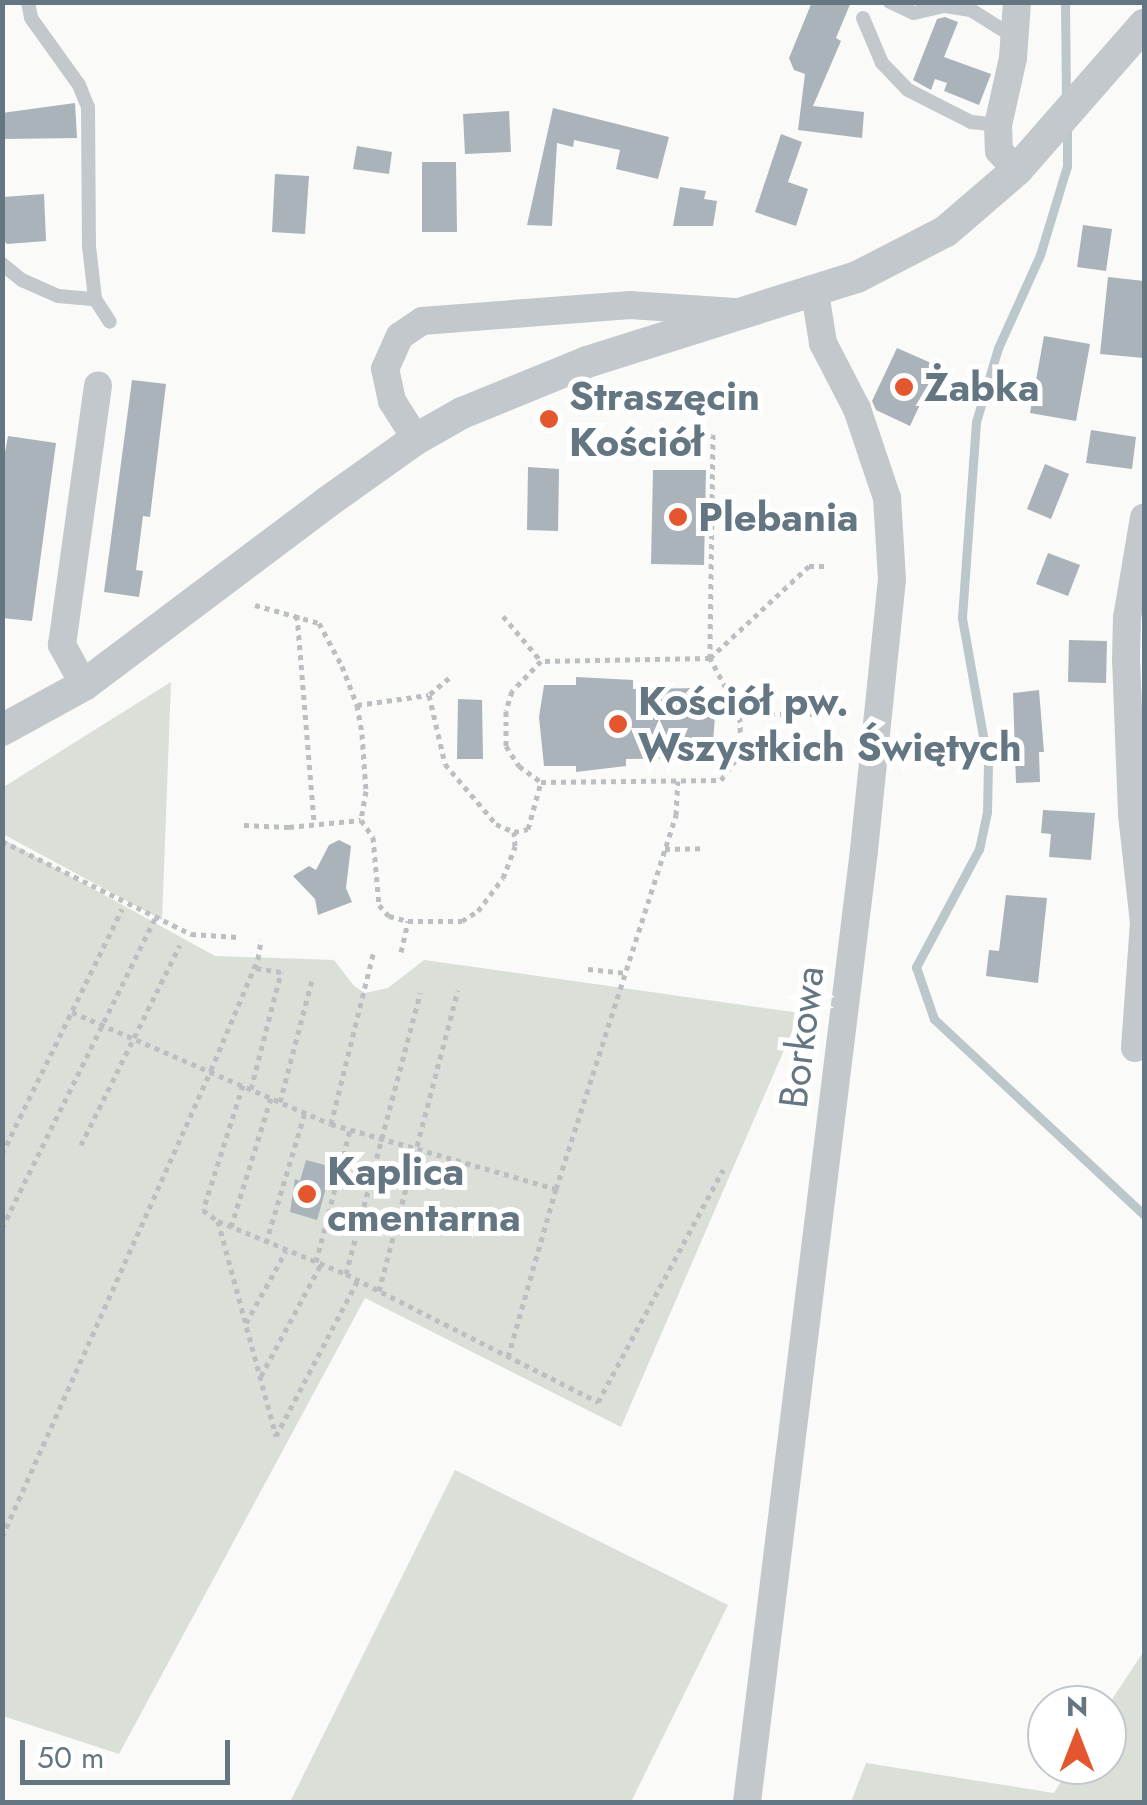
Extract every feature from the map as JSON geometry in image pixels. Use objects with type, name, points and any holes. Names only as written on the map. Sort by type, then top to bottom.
[{"type":"street","points":[[1017,2],[998,125],[999,150],[1028,158]]},
{"type":"street","points":[[2,730],[84,685],[416,440],[536,380],[816,293],[876,269],[946,232],[1028,158],[1140,32]]},
{"type":"street","name":"Borkowa","points":[[747,1802],[864,850],[892,579],[887,498],[857,408],[823,343],[816,293]]},
{"type":"street","points":[[416,440],[392,401],[385,369],[400,336],[422,321],[630,305],[747,312]]},
{"type":"street","points":[[84,685],[62,644],[98,385]]},
{"type":"street","points":[[1135,1048],[1144,910],[1132,814],[1126,647],[1144,517]]},
{"type":"lane","points":[[28,2],[31,18],[80,85],[88,107],[89,246],[94,299],[110,322]]},
{"type":"lane","points":[[890,2],[914,13],[945,6],[971,10],[1014,37]]},
{"type":"lane","points":[[863,18],[882,63],[908,90],[971,122],[998,125]]},
{"type":"lane","points":[[2,264],[22,280],[58,296],[94,299]]},
{"type":"path","points":[[712,434],[710,658],[740,714],[742,752],[721,780],[541,782],[519,766],[506,746],[506,711],[512,691],[541,661],[710,658],[808,566],[824,566]]},
{"type":"path","points":[[254,605],[319,623],[357,705],[366,791],[362,820],[372,837],[379,905],[389,916],[408,921],[462,921],[478,912],[502,878],[516,846],[514,832]]},
{"type":"path","points":[[297,615],[314,824]]},
{"type":"path","points":[[503,616],[541,661]]},
{"type":"path","points":[[357,705],[430,695],[449,678]]},
{"type":"path","points":[[430,695],[445,764],[496,824],[514,832],[528,829],[541,782]]},
{"type":"path","points":[[740,714],[819,714]]},
{"type":"path","points":[[508,1357],[556,1189],[676,815],[678,780]]},
{"type":"path","points":[[244,824],[362,820]]},
{"type":"path","points":[[2,842],[192,934],[238,937]]},
{"type":"path","points":[[665,849],[704,848]]},
{"type":"path","points":[[2,1154],[122,909]]},
{"type":"path","points":[[2,1228],[156,916]]},
{"type":"path","points":[[402,952],[408,921]]},
{"type":"path","points":[[2,1536],[211,1070],[254,968],[261,939]]},
{"type":"path","points":[[81,1145],[180,945]]},
{"type":"path","points":[[331,1124],[374,950]]},
{"type":"path","points":[[251,1088],[281,972],[254,968]]},
{"type":"path","points":[[588,970],[625,973]]},
{"type":"path","points":[[280,1102],[312,980]]},
{"type":"path","points":[[379,1290],[458,990]]},
{"type":"path","points":[[346,1274],[420,993]]},
{"type":"path","points":[[72,1012],[331,1124],[556,1189]]},
{"type":"path","points":[[242,1085],[202,1210],[266,1243],[346,1274],[598,1402],[723,1170]]},
{"type":"path","points":[[231,1227],[271,1098]]},
{"type":"path","points":[[266,1243],[304,1112]]},
{"type":"path","points":[[260,1378],[318,1263],[350,1130]]},
{"type":"path","points":[[218,1221],[276,1436],[358,1280]]},
{"type":"path","points":[[245,1326],[286,1251]]},
{"type":"shaded area","points":[[171,682],[162,920],[3,834],[2,788]]},
{"type":"shaded area","points":[[3,839],[215,956],[334,960],[354,986],[365,993],[388,988],[424,960],[800,1013],[621,1427],[365,1298],[119,1754],[3,1716]]},
{"type":"shaded area","points":[[455,1470],[728,1605],[631,1802],[290,1802]]},
{"type":"shaded area","points":[[1144,1651],[1144,1802],[851,1802],[866,1763],[1054,1793],[1059,1785],[1127,1785],[1127,1685],[1122,1685]]},
{"type":"building","points":[[812,2],[851,2],[836,38],[841,41],[813,106],[864,112],[862,138],[798,130],[805,74],[794,70],[789,58]]},
{"type":"building","points":[[945,17],[958,22],[944,57],[991,74],[979,105],[944,91],[947,83],[935,79],[931,90],[913,80],[937,19]]},
{"type":"building","points":[[75,103],[77,138],[2,139],[2,113]]},
{"type":"building","points":[[553,108],[669,137],[658,179],[616,169],[620,150],[574,140],[573,147],[557,143],[552,226],[527,225]]},
{"type":"building","points":[[509,111],[511,152],[465,154],[463,114]]},
{"type":"building","points":[[781,134],[802,142],[788,182],[808,189],[796,226],[755,212]]},
{"type":"building","points":[[357,146],[392,152],[389,174],[353,169]]},
{"type":"building","points":[[422,162],[456,162],[457,232],[422,232]]},
{"type":"building","points":[[275,174],[309,176],[305,234],[272,232]]},
{"type":"building","points":[[680,187],[706,191],[704,199],[717,201],[713,226],[673,226]]},
{"type":"building","points":[[44,194],[46,241],[7,244],[2,239],[3,197]]},
{"type":"building","points":[[1083,225],[1112,229],[1106,271],[1077,267]]},
{"type":"building","points":[[1108,277],[1144,281],[1144,358],[1100,354]]},
{"type":"building","points":[[1044,336],[1090,344],[1076,421],[1030,413]]},
{"type":"building","name":"Żabka","points":[[897,348],[938,366],[910,426],[876,410],[872,401]]},
{"type":"building","points":[[132,380],[166,384],[150,517],[143,516],[136,570],[143,571],[139,597],[104,592]]},
{"type":"building","points":[[1091,430],[1136,437],[1132,469],[1086,463]]},
{"type":"building","points":[[8,436],[56,443],[32,621],[2,618],[2,469]]},
{"type":"building","points":[[1045,464],[1069,474],[1051,519],[1027,509]]},
{"type":"building","points":[[528,467],[559,469],[558,531],[527,530]]},
{"type":"building","name":"Plebania","points":[[653,470],[706,470],[704,565],[651,564]]},
{"type":"building","points":[[1048,553],[1080,565],[1068,596],[1036,584]]},
{"type":"building","points":[[1069,640],[1107,641],[1106,683],[1068,682]]},
{"type":"building","name":"Kościół pw. Wszystkich Świętych","points":[[576,677],[633,680],[633,689],[703,688],[703,704],[712,704],[715,715],[713,743],[704,743],[704,758],[626,759],[626,766],[576,772],[576,766],[544,766],[539,717],[544,685],[576,685]]},
{"type":"building","points":[[1039,690],[1044,752],[1039,752],[1040,782],[1016,783],[1013,693]]},
{"type":"building","points":[[458,699],[482,700],[483,759],[457,759]]},
{"type":"building","points":[[1043,810],[1095,813],[1091,860],[1049,857],[1051,834],[1041,833]]},
{"type":"building","points":[[339,840],[351,846],[346,888],[352,902],[318,915],[315,899],[293,876],[309,866],[316,870],[329,845]]},
{"type":"building","points":[[1006,895],[1047,898],[1038,983],[986,976],[989,950],[999,951]]},
{"type":"building","name":"Kaplica cmentarna","points":[[306,1160],[332,1167],[317,1220],[290,1212],[295,1179],[300,1181]]},
{"type":"waterway","points":[[1065,2],[1066,100]]},
{"type":"waterway","points":[[1067,130],[1067,166],[1040,255],[998,348],[976,422],[962,618],[988,764],[987,812],[979,849],[916,967],[934,1019],[1144,1215]]},
{"type":"place","name":"Żabka","points":[[904,387]]},
{"type":"place","name":"Straszęcin Kościół","points":[[549,419]]},
{"type":"place","name":"Plebania","points":[[678,517]]},
{"type":"place","name":"Kościół pw. Wszystkich Świętych","points":[[618,724]]},
{"type":"place","name":"Kaplica cmentarna","points":[[307,1194]]}]
